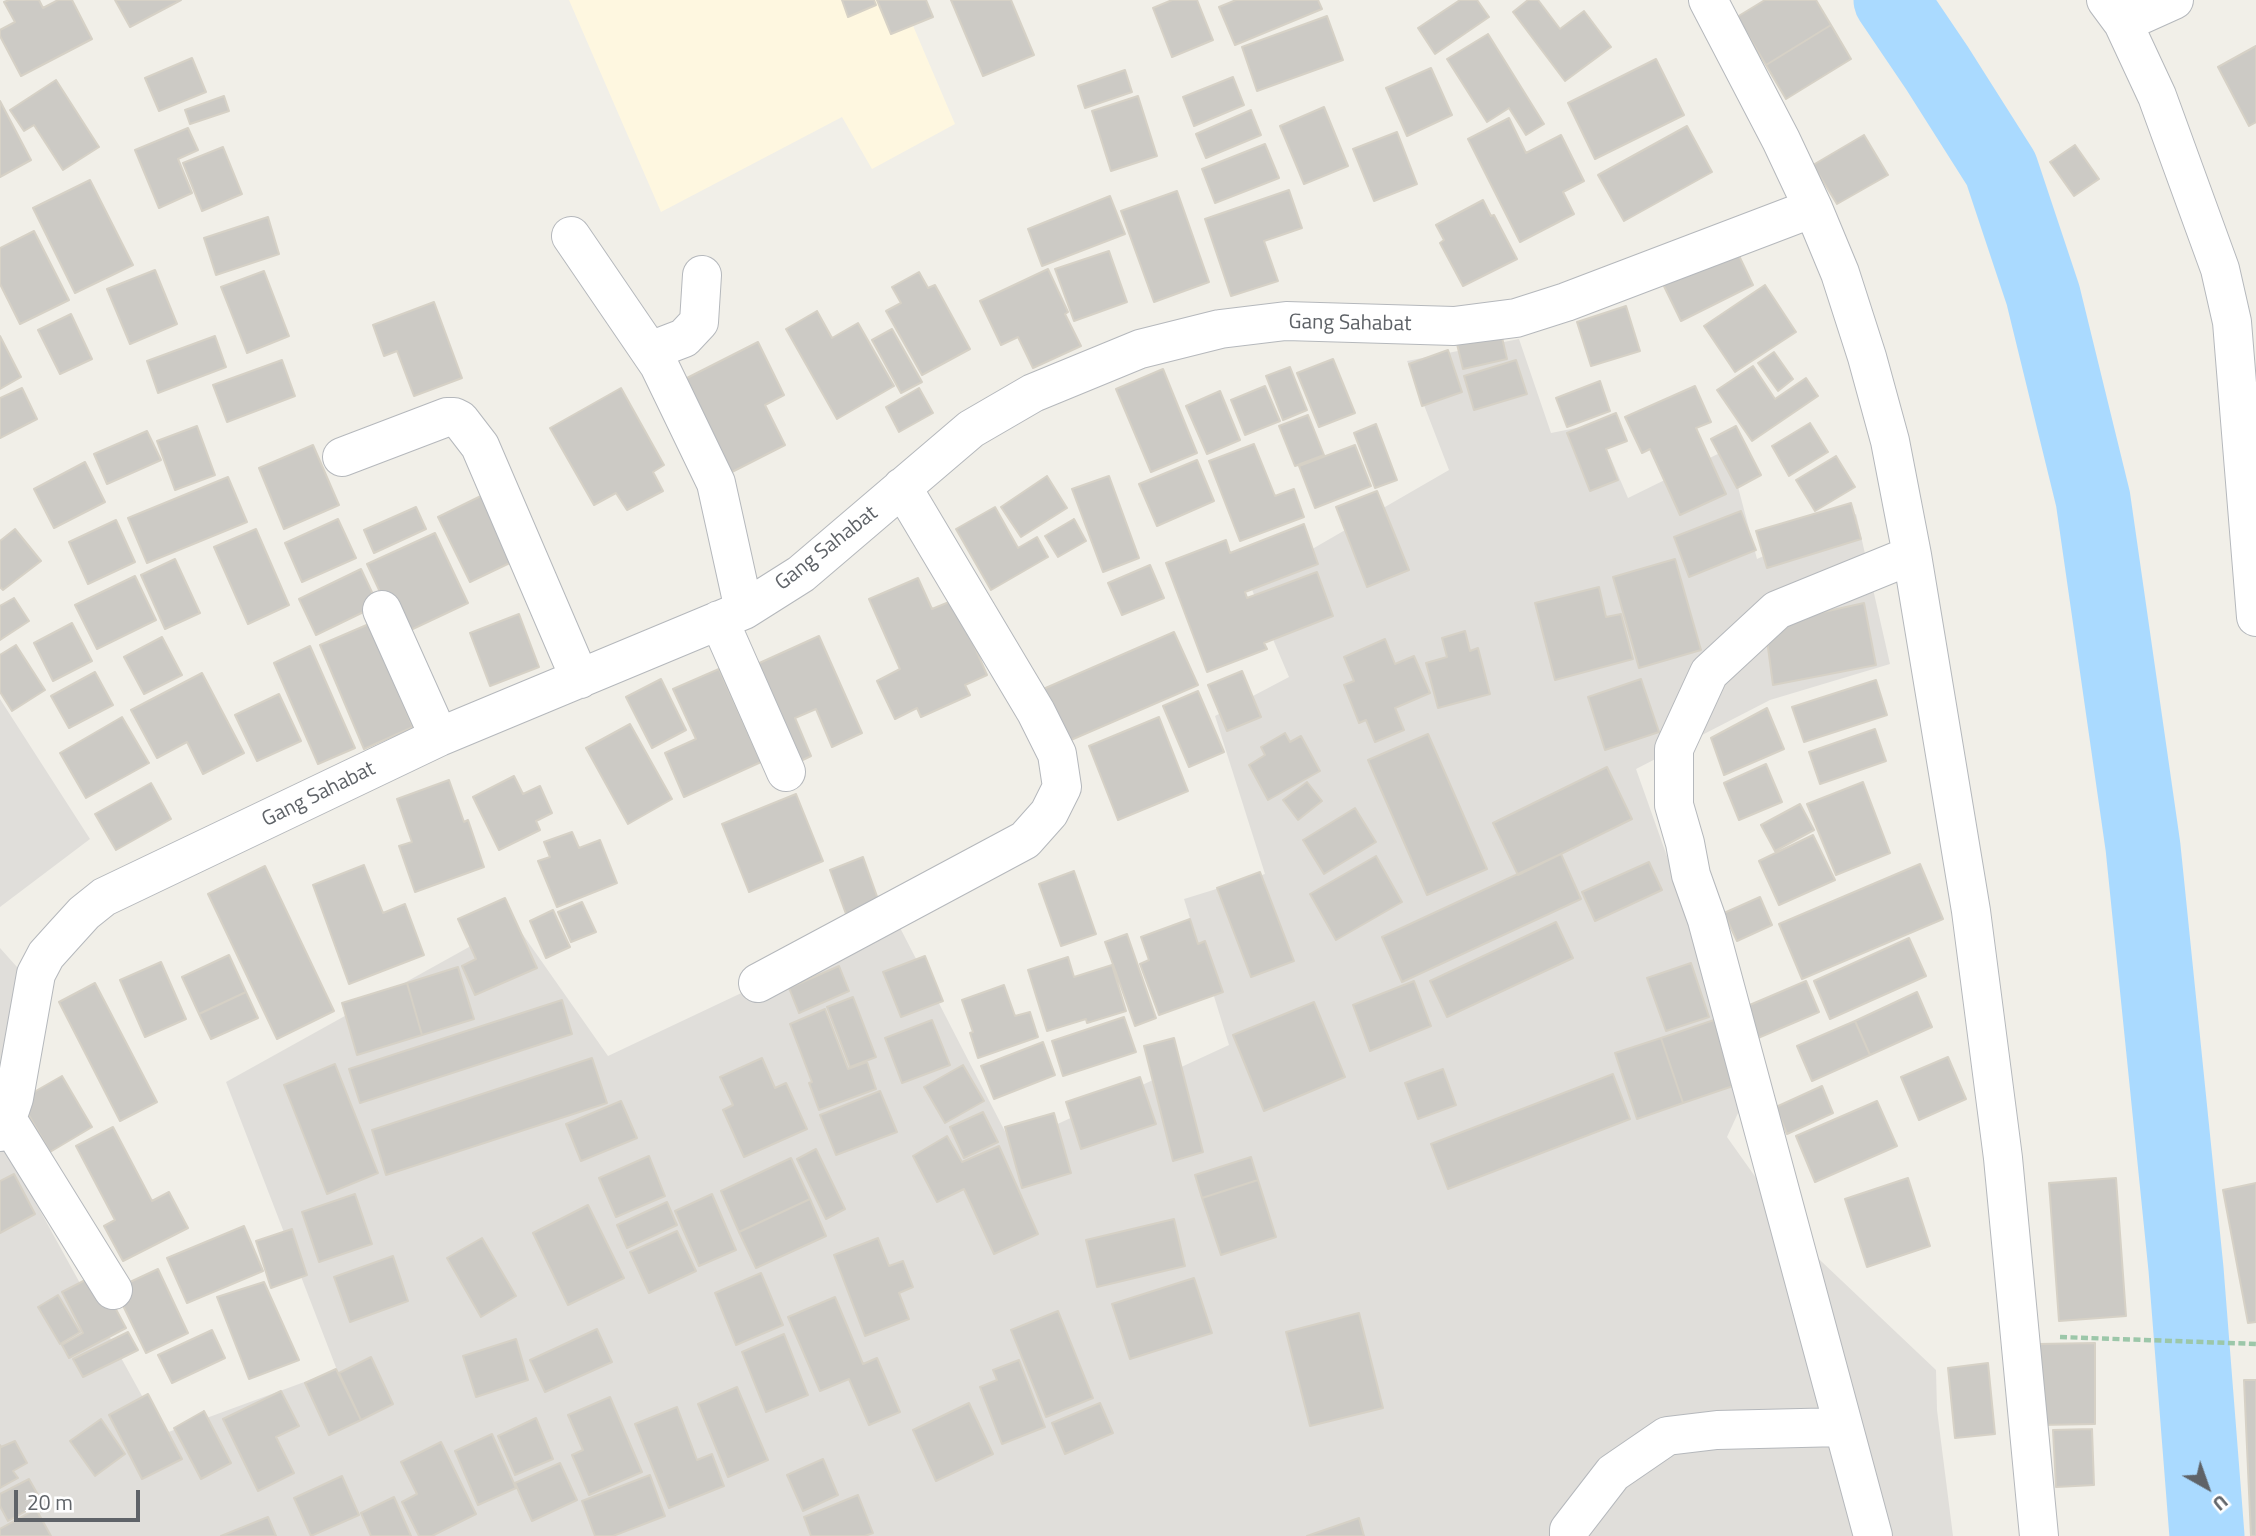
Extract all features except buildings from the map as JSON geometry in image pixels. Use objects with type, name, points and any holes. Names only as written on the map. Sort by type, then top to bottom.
[{"type":"street","points":[[1708,0],[1781,140],[1840,272],[1890,441],[1912,555],[1971,911],[2003,1158],[2039,1536]]},
{"type":"street","points":[[2174,0],[2114,12],[2157,96],[2220,269],[2232,322],[2256,617]]},
{"type":"street","name":"Gang Sahabat","points":[[4,1125],[14,1098],[36,974],[46,955],[84,913],[104,897],[439,737],[732,615],[802,574],[971,429],[1033,393],[1140,349],[1220,329],[1286,321],[1454,326],[1516,317],[1566,302],[1813,208]]},
{"type":"street","points":[[571,236],[659,365],[716,483],[732,615],[786,772]]},
{"type":"street","points":[[2220,269],[2256,289]]},
{"type":"street","points":[[650,351],[684,338],[699,322],[702,275]]},
{"type":"street","points":[[342,457],[447,417],[460,420],[480,446],[580,679]]},
{"type":"street","points":[[758,983],[1025,840],[1049,813],[1062,787],[1056,754],[1036,712],[902,487]]},
{"type":"street","points":[[1873,1536],[1707,920],[1691,875],[1674,805],[1674,749],[1709,673],[1777,610],[1912,555]]},
{"type":"street","points":[[383,610],[439,737]]},
{"type":"street","points":[[4,1125],[113,1290]]},
{"type":"street","points":[[1569,1536],[1569,1530],[1613,1473],[1667,1436],[1717,1430],[1843,1427]]},
{"type":"path","points":[[2021,1335],[2253,1344]]},
{"type":"shaded area","points":[[569,0],[902,0],[955,124],[872,169],[842,117],[661,212]]},
{"type":"shaded area","points":[[1519,339],[1551,433],[1596,424],[1628,498],[1728,449],[1757,559],[1856,514],[1890,664],[1770,700],[1636,769],[1719,1003],[1756,1074],[1727,1137],[1803,1244],[1936,1370],[1937,1410],[1953,1536],[0,1536],[0,948],[42,995],[16,1167],[163,1434],[337,1370],[226,1082],[514,922],[608,1056],[896,920],[1012,1145],[1229,1045],[1184,899],[1265,874],[1215,716],[1289,677],[1250,585],[1449,470],[1407,361]]},
{"type":"shaded area","points":[[0,699],[90,839],[0,907]]},
{"type":"waterway","points":[[1891,0],[2001,169],[2043,295],[2093,499],[2143,847],[2186,1269],[2207,1536]]}]
